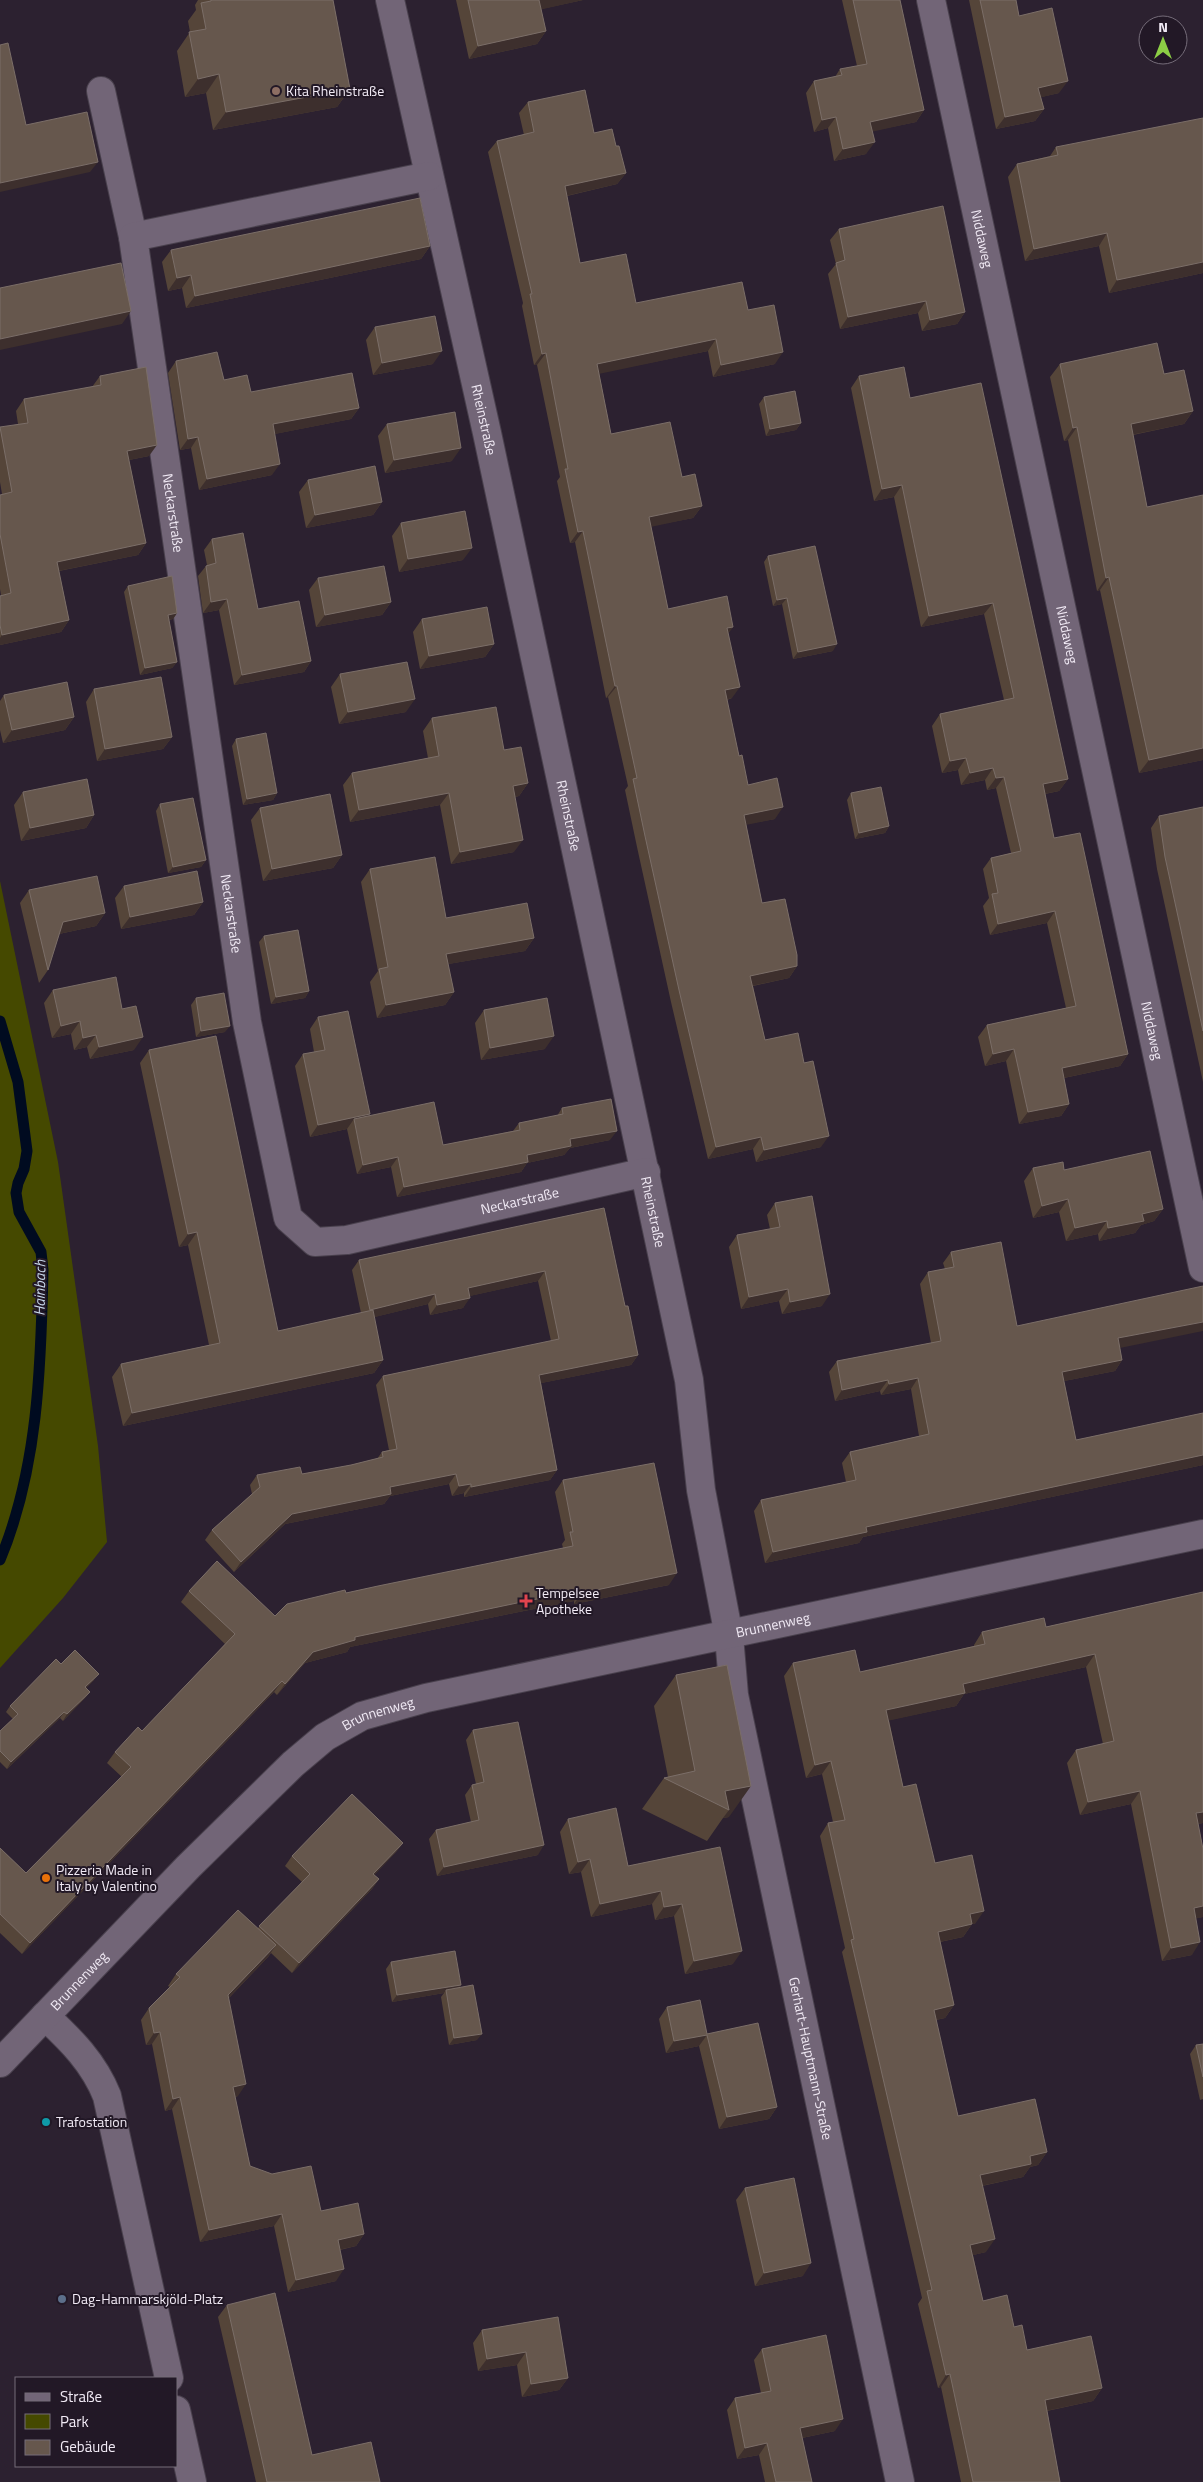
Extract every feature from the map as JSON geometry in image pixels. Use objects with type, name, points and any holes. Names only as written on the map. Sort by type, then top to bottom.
[{"type":"street","name":"Rheinstraße","points":[[390,0],[489,443],[646,1172],[688,1380],[701,1490],[729,1636]]},
{"type":"street","name":"Niddaweg","points":[[931,0],[1203,1268]]},
{"type":"street","name":"Neckarstraße","points":[[101,91],[133,237],[247,1022],[288,1218],[315,1242],[347,1240],[646,1172]]},
{"type":"street","points":[[133,237],[429,176]]},
{"type":"street","name":"Brunnenweg","points":[[169,2377],[107,2096],[99,2077],[73,2042],[45,2016],[188,1867],[274,1781],[314,1746],[343,1725],[382,1709],[418,1700],[729,1636],[1203,1534]]},
{"type":"street","name":"Gerhart-Hauptmann-Straße","points":[[729,1636],[734,1695],[900,2482]]},
{"type":"street","points":[[0,2062],[45,2016]]},
{"type":"street","points":[[178,2419],[192,2482]]},
{"type":"green space","points":[[0,881],[58,1162],[98,1446],[107,1542],[63,1598],[0,1668]]},
{"type":"building","points":[[211,0],[333,0],[350,89],[226,112],[219,74],[198,79],[189,32],[206,29],[201,3]]},
{"type":"building","points":[[468,0],[539,0],[546,31],[478,46]]},
{"type":"building","points":[[853,0],[900,0],[924,110],[870,122],[875,142],[843,149],[836,117],[822,120],[814,81],[842,75],[840,69],[867,64]]},
{"type":"building","points":[[980,0],[1016,0],[1019,16],[1052,8],[1068,81],[1038,88],[1044,109],[1005,117]]},
{"type":"building","points":[[8,43],[26,125],[87,112],[98,162],[0,183],[0,45]]},
{"type":"building","points":[[585,90],[594,133],[612,129],[616,146],[619,146],[626,173],[565,186],[580,263],[626,254],[636,303],[742,282],[748,310],[774,305],[783,352],[721,365],[716,339],[597,364],[611,434],[670,422],[682,477],[695,474],[702,506],[649,517],[668,609],[727,596],[733,627],[727,628],[740,687],[725,690],[739,756],[742,755],[748,785],[777,778],[783,807],[744,815],[762,903],[785,899],[797,955],[797,966],[750,976],[765,1040],[798,1033],[804,1063],[813,1061],[829,1136],[764,1150],[761,1137],[716,1147],[645,836],[633,779],[637,778],[617,686],[615,686],[583,531],[578,532],[565,469],[568,469],[546,353],[542,354],[530,294],[532,294],[497,141],[534,132],[528,102]]},
{"type":"building","points":[[1203,118],[1203,262],[1117,280],[1107,233],[1034,249],[1017,164],[1058,155],[1056,147]]},
{"type":"building","points":[[420,198],[430,246],[195,296],[191,275],[177,278],[171,250]]},
{"type":"building","points":[[943,206],[965,312],[930,320],[926,301],[848,317],[836,263],[845,260],[839,229]]},
{"type":"building","points":[[121,263],[131,311],[0,339],[0,288]]},
{"type":"building","points":[[435,316],[442,351],[382,363],[375,327]]},
{"type":"building","points":[[1157,343],[1164,374],[1184,370],[1193,411],[1131,424],[1147,507],[1203,495],[1203,748],[1149,760],[1109,577],[1106,578],[1077,427],[1073,428],[1060,364]]},
{"type":"building","points":[[217,352],[224,380],[247,375],[251,392],[352,373],[359,408],[273,424],[280,464],[207,479],[198,437],[188,439],[176,361]]},
{"type":"building","points":[[146,367],[157,445],[127,451],[146,543],[57,562],[69,620],[2,635],[0,596],[11,593],[0,534],[0,495],[12,492],[0,427],[28,423],[24,399],[101,385],[100,376]]},
{"type":"building","points":[[904,367],[910,398],[981,383],[1068,779],[1043,784],[1054,838],[1080,833],[1128,1054],[1062,1068],[1069,1104],[1028,1112],[1014,1049],[993,1054],[987,1025],[1076,1006],[1055,911],[998,924],[992,894],[998,893],[991,858],[1021,851],[1004,777],[996,778],[993,768],[970,773],[966,758],[950,761],[940,714],[1014,698],[993,603],[929,616],[902,485],[882,489],[859,376]]},
{"type":"building","points":[[795,391],[801,423],[770,429],[764,397]]},
{"type":"building","points":[[455,412],[461,448],[394,460],[387,424]]},
{"type":"building","points":[[375,466],[382,502],[315,515],[308,480]]},
{"type":"building","points":[[465,511],[472,548],[408,559],[401,523]]},
{"type":"building","points":[[243,533],[258,609],[299,601],[311,661],[242,675],[227,599],[211,602],[206,566],[216,563],[212,539]]},
{"type":"building","points":[[815,546],[837,644],[798,652],[787,598],[777,600],[768,556]]},
{"type":"building","points":[[384,566],[391,602],[325,615],[318,578]]},
{"type":"building","points":[[172,576],[177,613],[168,615],[177,662],[145,668],[128,586]]},
{"type":"building","points":[[487,607],[494,644],[429,656],[422,619]]},
{"type":"building","points":[[407,662],[415,699],[348,712],[340,674]]},
{"type":"building","points":[[161,677],[172,737],[105,749],[94,689]]},
{"type":"building","points":[[67,682],[74,717],[12,730],[4,695]]},
{"type":"building","points":[[496,707],[504,750],[521,747],[528,783],[513,786],[523,840],[460,852],[449,793],[359,810],[352,773],[439,756],[432,718]]},
{"type":"building","points":[[266,733],[277,793],[247,799],[236,739]]},
{"type":"building","points":[[87,779],[94,815],[30,828],[23,792]]},
{"type":"building","points":[[881,787],[889,826],[859,833],[851,793]]},
{"type":"building","points":[[330,794],[342,855],[272,869],[260,808]]},
{"type":"building","points":[[193,798],[206,860],[173,867],[160,804]]},
{"type":"building","points":[[1203,807],[1203,1031],[1165,857],[1159,816]]},
{"type":"building","points":[[435,857],[446,918],[527,903],[534,938],[446,954],[454,992],[386,1005],[379,969],[388,967],[370,869]]},
{"type":"building","points":[[197,871],[203,902],[130,917],[124,886]]},
{"type":"building","points":[[97,876],[105,913],[63,922],[48,970],[29,890]]},
{"type":"building","points":[[298,930],[309,991],[276,997],[264,936]]},
{"type":"building","points":[[116,977],[122,1009],[136,1006],[143,1037],[99,1047],[96,1035],[83,1038],[80,1021],[61,1026],[53,990]]},
{"type":"building","points":[[224,993],[230,1026],[201,1031],[196,998]]},
{"type":"building","points":[[547,998],[554,1036],[490,1048],[484,1010]]},
{"type":"building","points":[[348,1011],[370,1114],[318,1125],[303,1054],[325,1050],[318,1017]]},
{"type":"building","points":[[216,1036],[278,1331],[373,1310],[383,1360],[132,1413],[121,1364],[220,1343],[197,1232],[188,1234],[149,1050]]},
{"type":"building","points":[[611,1099],[617,1131],[570,1139],[571,1146],[527,1155],[528,1162],[404,1187],[398,1157],[363,1165],[354,1119],[434,1102],[443,1145],[520,1130],[519,1123],[563,1114],[562,1108]]},
{"type":"building","points":[[1150,1151],[1163,1209],[1142,1214],[1144,1221],[1108,1228],[1107,1221],[1075,1228],[1068,1199],[1042,1206],[1033,1168],[1063,1162],[1064,1170]]},
{"type":"building","points":[[812,1196],[830,1294],[790,1302],[788,1289],[749,1297],[737,1235],[780,1227],[775,1203]]},
{"type":"building","points":[[604,1208],[625,1306],[628,1306],[638,1355],[539,1375],[557,1470],[471,1487],[471,1484],[459,1486],[456,1474],[390,1487],[391,1494],[292,1514],[241,1562],[212,1530],[260,1487],[257,1475],[300,1467],[302,1474],[351,1465],[383,1457],[382,1452],[397,1449],[383,1376],[559,1339],[545,1271],[468,1288],[470,1298],[437,1305],[435,1294],[370,1310],[359,1260]]},
{"type":"building","points":[[1001,1242],[1017,1326],[1203,1286],[1203,1322],[1118,1338],[1122,1360],[1062,1372],[1076,1440],[1203,1413],[1203,1455],[866,1527],[867,1532],[773,1552],[761,1500],[856,1480],[850,1452],[929,1434],[918,1378],[889,1384],[888,1380],[842,1390],[837,1361],[941,1341],[928,1272],[954,1267],[951,1252]]},
{"type":"building","points":[[654,1463],[677,1573],[582,1593],[582,1590],[355,1637],[355,1640],[313,1652],[285,1684],[282,1681],[30,1943],[0,1914],[0,1848],[26,1873],[131,1767],[115,1752],[138,1727],[142,1731],[235,1634],[189,1591],[217,1561],[275,1616],[287,1604],[345,1590],[346,1593],[573,1546],[570,1532],[573,1532],[563,1480]]},
{"type":"building","points":[[1203,1592],[1203,1812],[1196,1813],[1203,1849],[1203,1906],[1194,1908],[1200,1942],[1171,1948],[1140,1791],[1088,1802],[1076,1750],[1114,1741],[1095,1654],[963,1684],[965,1693],[886,1710],[903,1787],[916,1784],[935,1863],[972,1855],[984,1911],[970,1914],[972,1924],[938,1932],[954,2005],[934,2010],[958,2116],[1035,2099],[1047,2152],[1030,2156],[1031,2164],[980,2175],[995,2239],[970,2245],[983,2301],[1007,2295],[1014,2327],[1022,2325],[1027,2350],[1091,2336],[1102,2388],[1045,2400],[1060,2482],[973,2482],[950,2374],[946,2375],[927,2291],[932,2290],[851,1940],[854,1939],[828,1823],[845,1820],[831,1761],[815,1765],[793,1663],[855,1650],[860,1672],[985,1644],[982,1632],[1044,1618],[1046,1627]]},
{"type":"building","points":[[75,1650],[99,1674],[85,1687],[90,1692],[67,1714],[64,1712],[11,1762],[0,1751],[0,1731],[18,1714],[10,1706],[56,1659],[61,1664]]},
{"type":"building","points":[[727,1665],[751,1786],[725,1791],[729,1810],[664,1778],[695,1771],[676,1675]]},
{"type":"building","points":[[518,1722],[544,1845],[444,1867],[436,1830],[479,1820],[472,1785],[484,1782],[473,1730]]},
{"type":"building","points":[[352,1794],[403,1843],[373,1874],[379,1879],[299,1963],[259,1926],[310,1874],[292,1856]]},
{"type":"building","points":[[616,1808],[628,1866],[720,1847],[742,1951],[694,1961],[682,1904],[664,1907],[661,1891],[600,1904],[590,1859],[578,1862],[568,1819]]},
{"type":"building","points":[[238,1910],[276,1945],[228,1995],[246,2084],[233,2087],[250,2166],[272,2174],[311,2166],[321,2211],[358,2203],[364,2234],[338,2240],[344,2269],[296,2280],[282,2214],[209,2230],[180,2097],[173,2099],[160,2032],[154,2033],[149,2008],[180,1977],[176,1974]]},
{"type":"building","points":[[455,1951],[461,1985],[397,1995],[391,1962]]},
{"type":"building","points":[[473,1985],[482,2034],[454,2038],[446,1990]]},
{"type":"building","points":[[700,2000],[707,2034],[758,2023],[777,2107],[727,2117],[707,2035],[674,2041],[667,2007]]},
{"type":"building","points":[[1203,2044],[1203,2077],[1196,2045]]},
{"type":"building","points":[[794,2178],[811,2263],[764,2273],[745,2188]]},
{"type":"building","points":[[275,2293],[312,2455],[371,2442],[380,2482],[267,2482],[227,2305]]},
{"type":"building","points":[[558,2317],[568,2378],[531,2384],[526,2352],[487,2359],[482,2330]]},
{"type":"building","points":[[826,2335],[843,2419],[800,2428],[812,2482],[776,2482],[767,2443],[745,2448],[735,2398],[771,2391],[762,2349]]},
{"type":"waterway","name":"Hainbach","points":[[0,1021],[18,1082],[27,1151],[24,1169],[16,1193],[19,1212],[41,1252],[43,1270],[39,1380],[30,1454],[13,1525],[0,1560]]},
{"type":"place","name":"Kita Rheinstraße","points":[[276,91]]},
{"type":"place","name":"Tempelsee Apotheke","points":[[526,1601]]},
{"type":"place","name":"Pizzeria Made in Italy by Valentino","points":[[46,1878]]},
{"type":"place","name":"Trafostation","points":[[46,2122]]},
{"type":"place","name":"Dag-Hammarskjöld-Platz","points":[[62,2299]]}]
